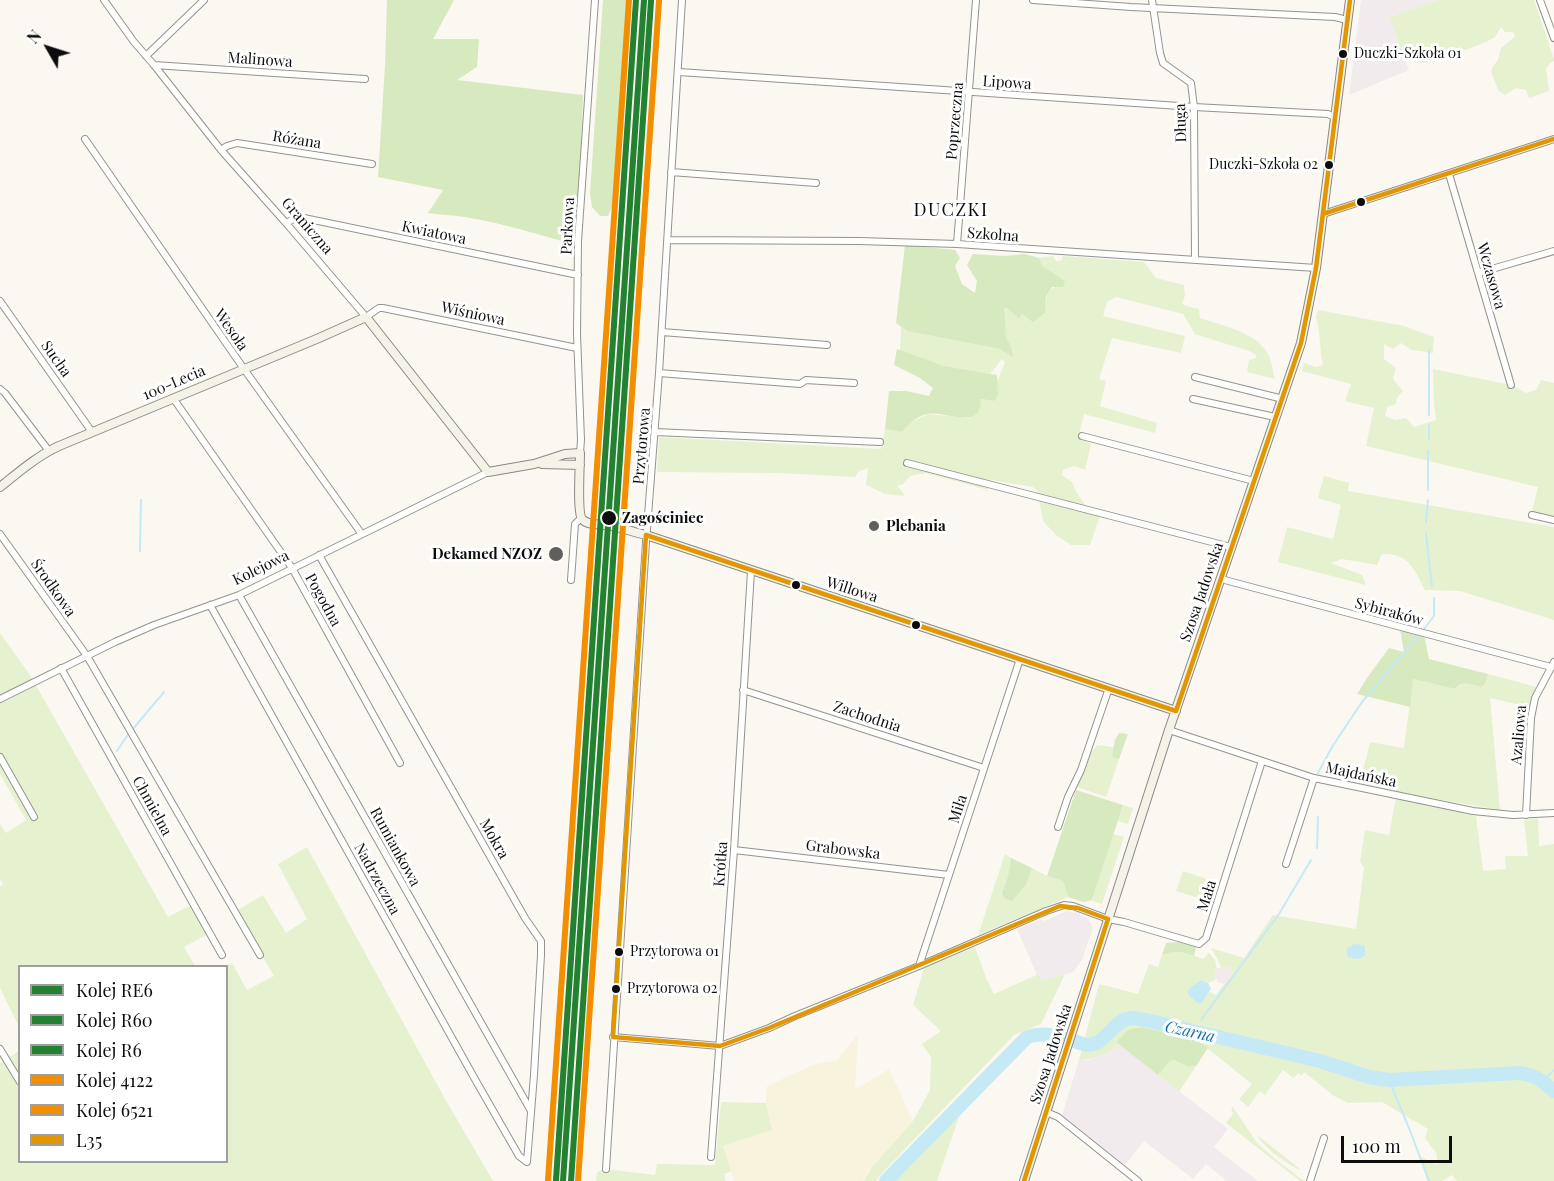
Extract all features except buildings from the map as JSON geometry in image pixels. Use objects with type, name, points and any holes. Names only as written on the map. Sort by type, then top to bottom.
[{"type":"street","name":"Graniczna","points":[[104,0],[221,150],[366,317],[488,472]]},
{"type":"street","points":[[146,56],[204,0]]},
{"type":"street","name":"Parkowa","points":[[580,453],[577,348],[578,241],[595,0]]},
{"type":"street","name":"Przytorowa","points":[[606,1169],[682,0]]},
{"type":"street","name":"Poprzeczna","points":[[957,244],[976,0]]},
{"type":"street","points":[[1033,0],[1335,17],[1347,20]]},
{"type":"street","name":"Długa","points":[[1152,0],[1163,63],[1191,83],[1194,107],[1195,260]]},
{"type":"street","name":"Szosa Jadowska","points":[[1024,1181],[1169,730],[1301,343],[1316,268],[1350,0]]},
{"type":"street","points":[[1540,0],[1554,38]]},
{"type":"street","name":"Malinowa","points":[[154,65],[365,79]]},
{"type":"street","name":"Lipowa","points":[[679,72],[969,93],[1328,114],[1335,117]]},
{"type":"street","name":"Wesoła","points":[[84,139],[361,534]]},
{"type":"street","points":[[1323,214],[1554,139]]},
{"type":"street","name":"Różana","points":[[221,150],[237,143],[372,164]]},
{"type":"street","points":[[671,172],[816,183]]},
{"type":"street","name":"Wczasowa","points":[[1449,174],[1511,385]]},
{"type":"street","name":"Kwiatowa","points":[[286,223],[304,218],[578,275]]},
{"type":"street","name":"Szkolna","points":[[668,240],[957,244],[1316,268]]},
{"type":"street","points":[[1478,273],[1554,251]]},
{"type":"street","name":"Sucha","points":[[0,301],[92,432]]},
{"type":"street","name":"Wiśniowa","points":[[366,317],[383,308],[577,348]]},
{"type":"street","name":"100-Lecia","points":[[0,487],[49,451],[366,317]]},
{"type":"street","points":[[662,332],[827,345]]},
{"type":"street","points":[[659,373],[800,384],[806,380],[854,383]]},
{"type":"street","points":[[1196,377],[1283,399]]},
{"type":"street","points":[[0,389],[49,451]]},
{"type":"street","name":"Pogodna","points":[[173,398],[292,568],[400,763]]},
{"type":"street","points":[[1193,399],[1275,417]]},
{"type":"street","points":[[655,432],[880,442]]},
{"type":"street","points":[[1082,436],[1254,481]]},
{"type":"street","points":[[571,580],[575,524],[581,518],[579,508],[580,453]]},
{"type":"street","name":"Kolejowa","points":[[0,699],[154,625],[239,595],[488,472],[534,464],[565,454],[580,453]]},
{"type":"street","points":[[907,463],[1232,547]]},
{"type":"street","name":"Kolejowa","points":[[534,464],[580,465]]},
{"type":"street","points":[[1532,515],[1554,520]]},
{"type":"street","name":"Willowa","points":[[581,518],[589,523],[615,526],[646,535],[1176,711]]},
{"type":"street","name":"Środkowa","points":[[0,534],[87,656],[260,955]]},
{"type":"street","name":"Mokra","points":[[319,555],[525,918],[541,941],[527,1162]]},
{"type":"street","name":"Krótka","points":[[711,1158],[752,571]]},
{"type":"street","name":"Sybiraków","points":[[1221,579],[1553,664]]},
{"type":"street","name":"Rumiankowa","points":[[239,595],[531,1111]]},
{"type":"street","name":"Nadrzeczna","points":[[210,605],[481,1091],[519,1156],[527,1162]]},
{"type":"street","name":"Miła","points":[[919,966],[1020,659]]},
{"type":"street","name":"Azaliowa","points":[[1526,815],[1531,718],[1535,698],[1553,664]]},
{"type":"street","name":"Chmielna","points":[[61,668],[222,955]]},
{"type":"street","points":[[1059,827],[1109,688]]},
{"type":"street","name":"Zachodnia","points":[[743,690],[984,768]]},
{"type":"street","name":"Majdańska","points":[[1169,730],[1314,778],[1492,814],[1554,813]]},
{"type":"street","points":[[0,757],[34,817]]},
{"type":"street","name":"Mała","points":[[1108,919],[1197,944],[1203,942],[1210,927],[1262,761]]},
{"type":"street","points":[[1286,864],[1314,778]]},
{"type":"street","name":"Grabowska","points":[[734,850],[949,875]]},
{"type":"street","points":[[614,1037],[720,1047],[1060,906],[1076,908],[1108,919]]},
{"type":"street","points":[[0,1049],[18,1079]]},
{"type":"street","points":[[1046,1112],[1058,1117],[1138,1181]]},
{"type":"street","points":[[1310,1181],[1324,1138]]},
{"type":"shaded area","points":[[1361,0],[1439,0],[1389,17],[1409,70],[1349,95]]},
{"type":"shaded area","points":[[1067,911],[1080,913],[1088,919],[1093,928],[1082,960],[1073,972],[1042,981],[1040,974],[1037,975],[1017,929]]},
{"type":"shaded area","points":[[1231,966],[1233,972],[1224,984],[1217,982],[1214,969]]},
{"type":"shaded area","points":[[858,1034],[855,1090],[889,1069],[913,1121],[871,1168],[863,1181],[734,1181],[723,1146],[772,1130],[766,1103],[767,1086],[813,1065],[837,1060]]},
{"type":"shaded area","points":[[1120,1045],[1228,1129],[1214,1147],[1258,1181],[1227,1181],[1206,1164],[1193,1179],[1144,1141],[1125,1165],[1062,1115],[1079,1060],[1089,1060]]},
{"type":"green space","points":[[387,0],[454,0],[433,39],[479,39],[477,67],[457,80],[583,95],[579,199],[573,244],[492,222],[428,213],[443,190],[378,177]]},
{"type":"green space","points":[[603,0],[631,0],[617,194],[608,216],[600,216],[592,207],[590,194]]},
{"type":"green space","points":[[1439,0],[1534,0],[1554,59],[1546,69],[1549,91],[1529,98],[1526,90],[1516,88],[1505,95],[1498,90],[1491,71],[1498,60],[1501,48],[1515,37],[1513,32],[1505,32],[1501,27],[1495,37],[1449,56],[1422,63],[1412,58],[1405,59],[1389,17]]},
{"type":"green space","points":[[905,245],[955,250],[960,258],[955,266],[962,284],[975,293],[977,281],[967,265],[973,254],[1005,256],[1025,254],[1039,258],[1042,266],[1065,281],[1063,287],[1052,287],[1046,297],[1045,313],[1033,322],[1022,314],[1019,319],[1004,308],[1006,337],[1013,357],[1000,349],[907,331],[896,323]]},
{"type":"green space","points":[[1053,256],[1056,261],[1061,261],[1063,256],[1144,262],[1156,278],[1184,285],[1185,296],[1182,303],[1199,309],[1200,318],[1239,331],[1257,341],[1269,356],[1275,379],[1247,372],[1249,360],[1256,358],[1256,355],[1195,334],[1183,314],[1116,297],[1107,302],[1103,316],[1185,336],[1181,353],[1112,338],[1099,379],[1106,381],[1100,406],[1157,423],[1155,433],[1084,414],[1078,437],[1091,444],[1085,470],[1074,466],[1063,470],[1062,475],[1072,482],[1086,506],[1102,510],[1090,545],[1071,545],[1056,535],[1043,521],[1037,490],[1033,487],[992,480],[988,490],[926,473],[910,476],[903,484],[897,486],[904,496],[885,494],[866,485],[868,468],[858,472],[855,477],[779,473],[657,472],[659,437],[881,449],[885,429],[902,432],[908,423],[929,414],[968,418],[980,410],[980,399],[995,401],[998,395],[997,382],[1005,362],[1002,359],[990,374],[944,366],[900,351],[901,327],[907,331],[1000,349],[1011,346],[1006,337],[1003,308],[1007,307],[1019,319],[1022,314],[1033,321],[1045,313],[1049,293],[1054,287],[1065,282],[1042,266],[1039,258]]},
{"type":"green space","points":[[1318,310],[1404,326],[1434,337],[1433,353],[1412,350],[1401,343],[1393,349],[1384,344],[1384,359],[1396,368],[1393,379],[1403,391],[1397,398],[1396,404],[1387,407],[1385,416],[1395,420],[1406,418],[1414,427],[1436,420],[1433,369],[1511,385],[1526,393],[1536,390],[1541,380],[1554,383],[1554,517],[1532,511],[1538,487],[1366,446],[1374,408],[1345,401],[1351,384],[1302,371],[1304,363],[1316,367],[1323,365],[1316,317]]},
{"type":"green space","points":[[897,349],[944,366],[997,375],[998,395],[995,401],[980,399],[980,408],[972,417],[928,414],[913,421],[902,432],[885,429],[889,391],[906,391],[929,396],[933,388],[920,378],[894,365]]},
{"type":"green space","points":[[1324,476],[1349,483],[1348,491],[1554,527],[1554,620],[1460,591],[1425,590],[1410,564],[1405,559],[1391,554],[1382,554],[1377,565],[1342,559],[1331,563],[1362,575],[1366,585],[1278,562],[1287,527],[1333,539],[1341,505],[1318,498]]},
{"type":"green space","points":[[1400,629],[1424,635],[1429,659],[1488,674],[1486,682],[1482,687],[1464,683],[1455,689],[1413,679],[1410,707],[1357,694],[1389,648],[1404,652]]},
{"type":"green space","points":[[0,633],[30,675],[168,917],[191,905],[208,934],[184,947],[194,965],[18,965],[18,1025],[0,988],[0,887],[3,884],[0,879],[0,824],[6,833],[26,820],[0,774]]},
{"type":"green space","points":[[1488,674],[1537,687],[1529,707],[1490,698],[1500,810],[1360,783],[1370,742],[1404,748],[1413,679],[1455,689],[1464,683],[1482,687]]},
{"type":"green space","points":[[1119,733],[1128,734],[1119,759],[1113,757],[1112,754]]},
{"type":"green space","points":[[1097,745],[1113,747],[1112,754],[1119,759],[1106,797],[1077,787],[1088,756]]},
{"type":"green space","points":[[1076,790],[1123,805],[1092,900],[1083,902],[1068,897],[1063,881],[1047,876]]},
{"type":"green space","points":[[1396,798],[1476,816],[1483,871],[1506,869],[1505,856],[1528,856],[1524,820],[1538,818],[1539,846],[1554,844],[1554,1181],[1457,1181],[1452,1175],[1442,1181],[1427,1181],[1421,1157],[1438,1165],[1436,1153],[1425,1138],[1428,1129],[1382,1102],[1348,1103],[1334,1096],[1304,1072],[1302,1076],[1298,1073],[1294,1078],[1283,1070],[1265,1095],[1260,1091],[1248,1107],[1239,1099],[1252,1084],[1197,1040],[1142,1027],[1116,1042],[1120,1045],[1110,1051],[1079,1060],[1099,984],[1138,994],[1149,964],[1158,967],[1162,955],[1178,951],[1204,959],[1209,953],[1215,960],[1216,979],[1208,983],[1204,980],[1189,996],[1199,1004],[1210,992],[1216,995],[1233,972],[1231,966],[1221,968],[1211,948],[1244,958],[1273,915],[1356,929],[1364,867],[1360,862],[1365,830],[1389,835]]},
{"type":"green space","points":[[1123,805],[1133,808],[1128,824],[1118,821]]},
{"type":"green space","points":[[1113,834],[1124,837],[1102,904],[1092,901]]},
{"type":"green space","points":[[307,847],[445,1099],[493,1181],[0,1181],[0,1063],[18,1052],[18,1163],[228,1163],[228,965],[232,963],[247,990],[274,976],[236,911],[263,895],[286,933],[307,919],[278,864]]},
{"type":"green space","points":[[1005,854],[1011,858],[1002,893],[1012,901],[1026,885],[1032,868],[1063,881],[1068,897],[978,935]]},
{"type":"green space","points":[[1011,858],[1032,868],[1026,885],[1012,901],[1005,899],[1002,893]]},
{"type":"green space","points":[[1183,871],[1216,882],[1209,901],[1176,891]]},
{"type":"green space","points":[[1179,942],[1196,947],[1194,956],[1178,952],[1162,955],[1166,943]]},
{"type":"green space","points":[[975,947],[994,994],[1039,974],[1042,981],[1065,974],[1041,1024],[1014,1035],[876,1181],[864,1181],[872,1167],[913,1121],[930,1090],[931,1057],[922,1044],[941,1031],[913,1005],[924,968]]},
{"type":"green space","points":[[1142,1027],[1197,1040],[1208,1048],[1196,1066],[1188,1067],[1174,1060],[1170,1061],[1158,1075],[1116,1042],[1128,1030]]},
{"type":"green space","points":[[1174,1060],[1188,1067],[1196,1066],[1179,1092],[1158,1075],[1170,1061]]},
{"type":"green space","points":[[721,1102],[766,1103],[772,1130],[723,1146],[731,1171],[724,1174],[726,1181],[596,1181],[597,1172],[605,1169],[655,1175],[657,1164],[715,1165]]},
{"type":"green space","points":[[963,1105],[937,1181],[891,1181]]},
{"type":"green space","points":[[1233,1107],[1257,1143],[1304,1181],[1300,1181],[1226,1123],[1233,1114],[1231,1109]]},
{"type":"green space","points":[[1257,1135],[1300,1169],[1276,1155]]},
{"type":"water","points":[[1354,944],[1365,947],[1365,955],[1360,959],[1349,958],[1347,955],[1347,948]]},
{"type":"water","points":[[1202,980],[1208,983],[1211,989],[1199,1004],[1189,996],[1188,991]]},
{"type":"waterway","points":[[1429,350],[1429,415]]},
{"type":"waterway","points":[[1429,425],[1429,440]]},
{"type":"waterway","points":[[1428,451],[1428,490]]},
{"type":"waterway","points":[[140,551],[141,500]]},
{"type":"waterway","points":[[1426,522],[1428,500]]},
{"type":"waterway","points":[[1426,534],[1432,586]]},
{"type":"waterway","points":[[1424,629],[1434,616],[1434,598]]},
{"type":"waterway","points":[[1318,773],[1362,702],[1418,636]]},
{"type":"waterway","points":[[117,751],[164,692]]},
{"type":"waterway","points":[[1317,848],[1318,817]]},
{"type":"waterway","points":[[1201,1020],[1279,914],[1311,860]]},
{"type":"waterway","name":"Czarna","points":[[886,1181],[1027,1037],[1042,1034],[1086,1045],[1093,1044],[1119,1023],[1131,1018],[1320,1061],[1369,1077],[1389,1080],[1519,1073],[1538,1079],[1554,1091]]},
{"type":"waterway","name":"Czarna","points":[[1193,1031],[1196,1026]]},
{"type":"waterway","points":[[1543,1081],[1554,1070]]},
{"type":"waterway","points":[[1389,1080],[1429,1181]]},
{"type":"rail line","name":"6521","points":[[548,1180],[629,0]]},
{"type":"rail line","name":"R6","points":[[556,1180],[636,0]]},
{"type":"rail line","name":"RE6","points":[[563,1181],[644,0]]},
{"type":"rail line","name":"R60","points":[[571,1181],[651,1]]},
{"type":"rail line","name":"4122","points":[[578,1181],[659,1]]},
{"type":"transit line","name":"L35","points":[[1176,711],[1301,343],[1316,268],[1350,0]]},
{"type":"transit line","name":"L35","points":[[1323,214],[1554,139]]},
{"type":"transit line","name":"L35","points":[[646,535],[1176,711]]},
{"type":"transit line","name":"L35","points":[[613,1037],[646,535]]},
{"type":"transit line","name":"L35","points":[[613,1037],[720,1046],[769,1028],[1060,906],[1078,908],[1108,919]]},
{"type":"transit line","name":"L35","points":[[1024,1181],[1108,919]]},
{"type":"place","name":"Duczki-Szkoła 01","points":[[1343,54]]},
{"type":"place","name":"Duczki-Szkoła 02","points":[[1329,165]]},
{"type":"place","name":"Zagościniec","points":[[609,518]]},
{"type":"place","name":"Plebania","points":[[874,526]]},
{"type":"place","name":"Dekamed NZOZ","points":[[556,554]]},
{"type":"place","name":"Przytorowa 01","points":[[619,952]]},
{"type":"place","name":"Przytorowa 02","points":[[616,989]]},
{"type":"district","name":"DUCZKI","points":[[951,210]]}]
